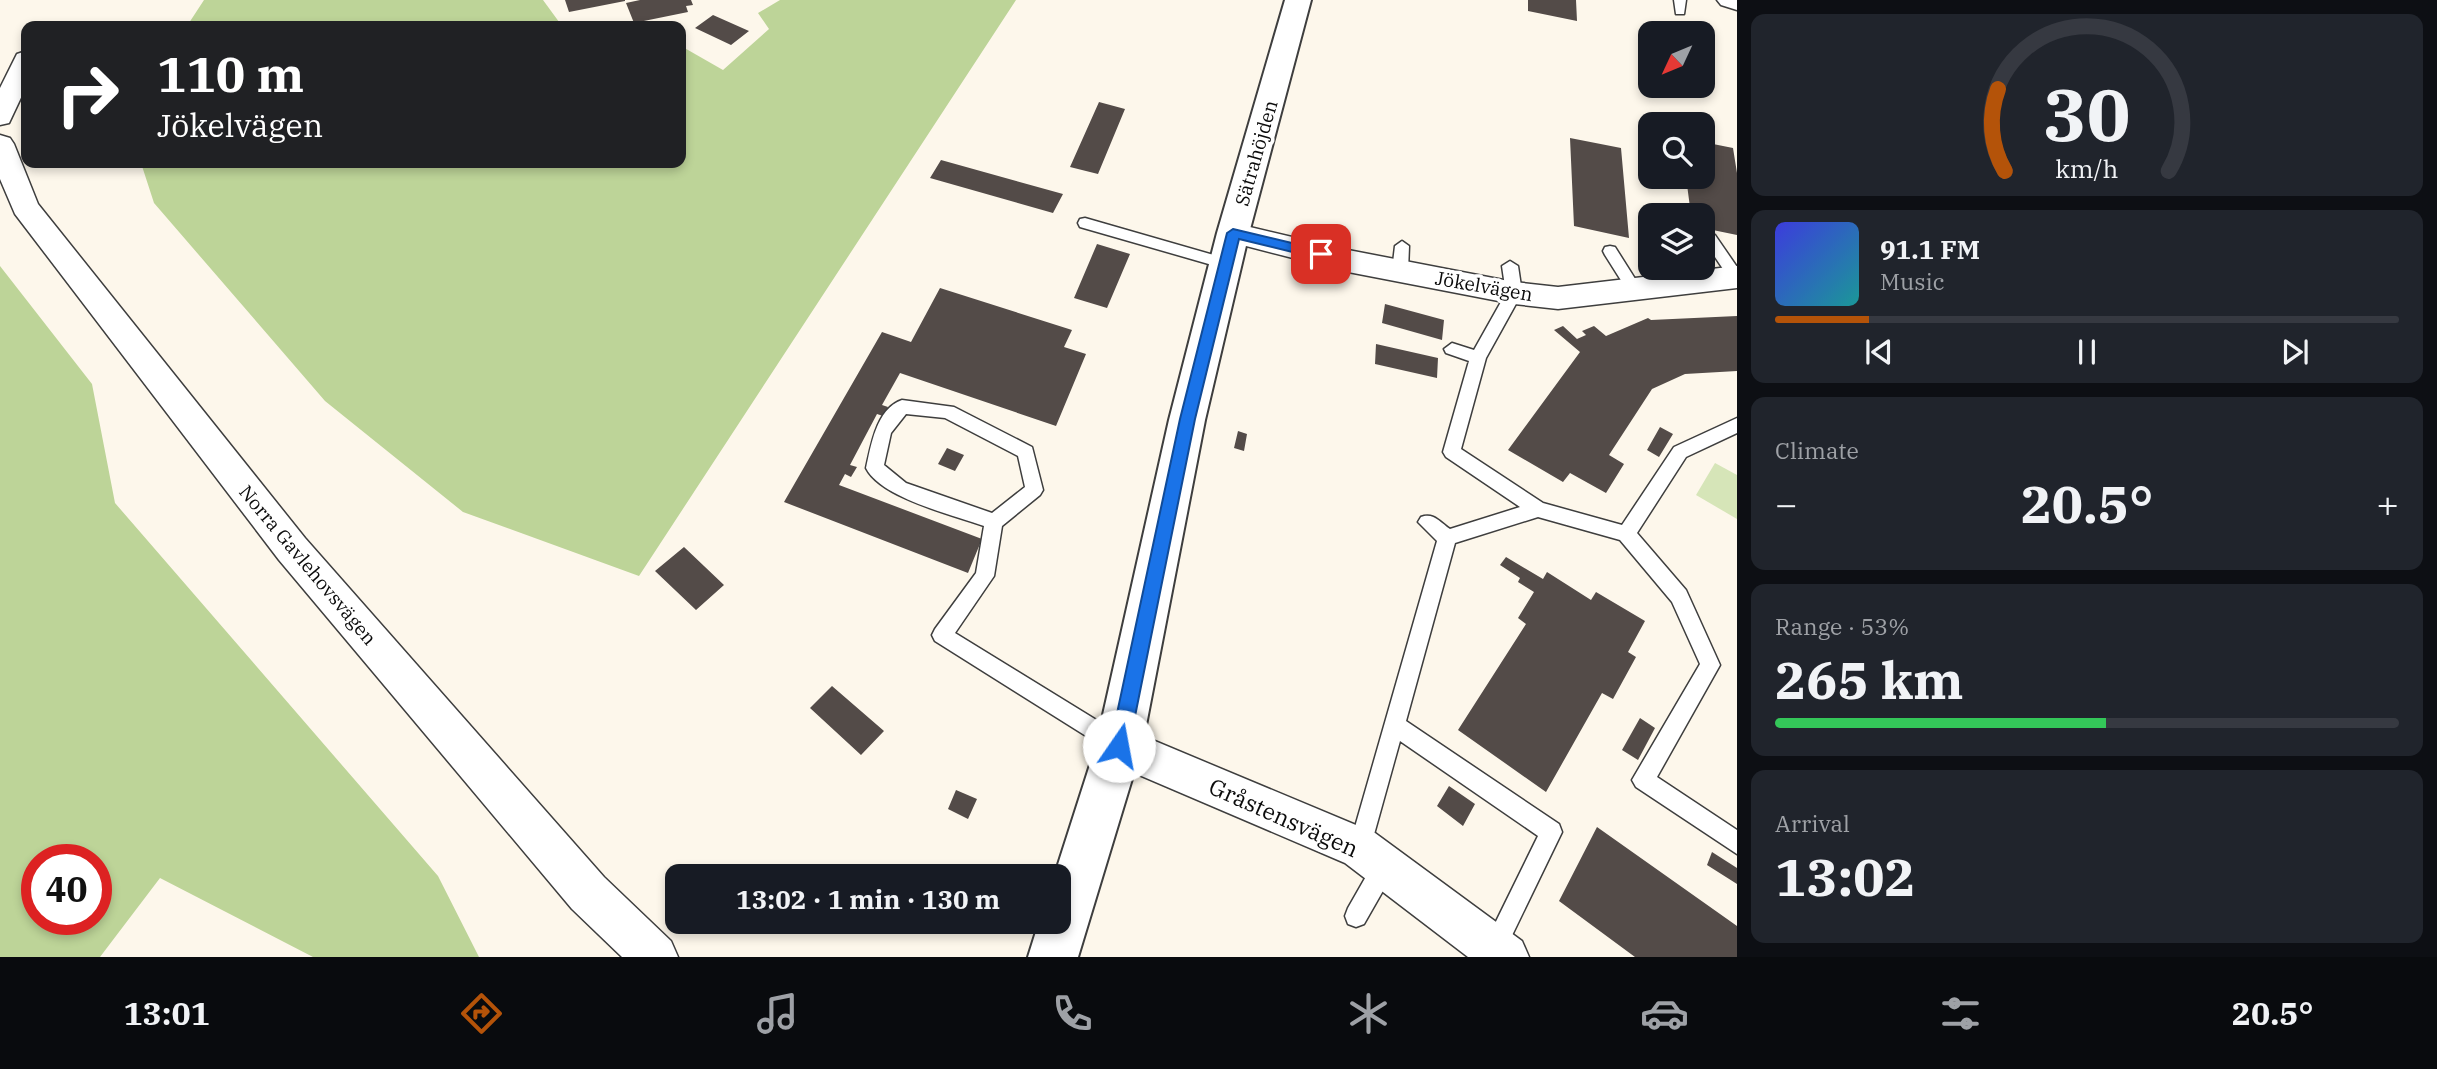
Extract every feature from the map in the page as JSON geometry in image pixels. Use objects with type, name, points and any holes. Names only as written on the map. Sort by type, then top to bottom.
[{"type":"street","name":"Sätrahöjden","points":[[1053,957],[1119,746],[1187,419],[1298,0]]},
{"type":"street","points":[[1729,0],[1737,3]]},
{"type":"street","points":[[0,117],[21,70]]},
{"type":"street","name":"Norra Gavlehovsvägen","points":[[0,144],[25,207],[292,549],[588,893],[655,957]]},
{"type":"street","name":"Jökelvägen","points":[[1230,249],[1401,258],[1512,280],[1558,298],[1736,277]]},
{"type":"street","name":"Gråstensvägen","points":[[1119,746],[1372,857],[1500,952]]},
{"type":"lane","points":[[1086,223],[1230,249]]},
{"type":"lane","points":[[1715,246],[1736,277]]},
{"type":"lane","points":[[1610,251],[1634,289]]},
{"type":"lane","points":[[1512,280],[1478,358],[1452,452],[1538,509],[1626,534],[1679,596],[1710,665],[1643,780],[1737,843]]},
{"type":"lane","points":[[1452,349],[1478,358]]},
{"type":"lane","points":[[994,522],[900,488],[875,468],[883,431],[902,407],[948,412],[1026,452],[1034,490],[994,522],[985,576],[942,635],[1119,746]]},
{"type":"lane","points":[[1626,534],[1680,452],[1737,425]]},
{"type":"lane","points":[[1447,537],[1538,509]]},
{"type":"lane","points":[[1427,522],[1447,537]]},
{"type":"lane","points":[[1356,916],[1372,857],[1396,726],[1447,537]]},
{"type":"lane","points":[[1396,726],[1551,832],[1500,952]]},
{"type":"green space","points":[[204,0],[543,0],[558,21],[190,21]]},
{"type":"green space","points":[[780,0],[1016,0],[639,576],[463,512],[325,401],[154,203],[143,168],[686,168],[686,49],[723,70],[769,29],[758,13]]},
{"type":"green space","points":[[0,266],[92,384],[115,503],[438,876],[479,957],[313,957],[160,878],[100,957],[0,957]]},
{"type":"green space","points":[[1715,463],[1737,475],[1737,519],[1696,495]]},
{"type":"building","points":[[565,0],[625,0],[625,1],[569,12]]},
{"type":"building","points":[[640,0],[691,0],[693,5],[686,6],[688,12],[633,21],[626,3]]},
{"type":"building","points":[[1528,0],[1576,0],[1577,21],[1528,11]]},
{"type":"building","points":[[713,15],[749,31],[731,45],[695,28]]},
{"type":"building","points":[[1099,102],[1125,109],[1098,174],[1070,167]]},
{"type":"building","points":[[1570,138],[1621,148],[1629,238],[1574,226]]},
{"type":"building","points":[[1715,144],[1733,148],[1737,173],[1737,235],[1715,230],[1715,203],[1689,203],[1688,189],[1715,189]]},
{"type":"building","points":[[941,160],[1063,194],[1053,213],[930,178]]},
{"type":"building","points":[[1097,244],[1130,254],[1107,308],[1074,298]]},
{"type":"building","points":[[940,288],[1072,330],[1064,347],[1086,354],[1056,426],[900,373],[882,405],[888,407],[883,416],[877,414],[850,465],[857,467],[851,477],[845,474],[839,485],[982,539],[968,573],[784,502],[882,332],[911,342]]},
{"type":"building","points":[[1385,304],[1444,320],[1442,340],[1382,323]]},
{"type":"building","points":[[1737,316],[1737,371],[1685,374],[1652,389],[1609,455],[1624,464],[1606,493],[1570,473],[1563,482],[1508,450],[1580,352],[1554,330],[1563,326],[1577,339],[1586,335],[1582,331],[1594,326],[1606,336],[1648,318]]},
{"type":"building","points":[[1376,344],[1438,358],[1437,378],[1375,364]]},
{"type":"building","points":[[1660,427],[1673,434],[1659,457],[1647,450]]},
{"type":"building","points":[[1238,431],[1247,434],[1244,451],[1234,448]]},
{"type":"building","points":[[947,448],[964,455],[955,471],[938,464]]},
{"type":"building","points":[[684,547],[724,585],[696,610],[655,571]]},
{"type":"building","points":[[1506,557],[1543,579],[1547,572],[1591,600],[1596,592],[1645,621],[1628,652],[1636,657],[1613,699],[1602,693],[1546,792],[1458,730],[1526,624],[1518,618],[1534,592],[1518,582],[1520,578],[1500,565]]},
{"type":"building","points":[[832,686],[884,731],[861,755],[810,708]]},
{"type":"building","points":[[1640,718],[1655,728],[1638,760],[1622,750]]},
{"type":"building","points":[[1449,786],[1475,804],[1463,826],[1437,806]]},
{"type":"building","points":[[956,790],[977,799],[968,819],[948,809]]},
{"type":"building","points":[[1597,827],[1737,926],[1737,957],[1635,957],[1559,901]]},
{"type":"building","points":[[1712,852],[1737,868],[1737,884],[1707,865]]},
{"type":"route","points":[[1119,746],[1187,419],[1233,233],[1321,254]]}]
